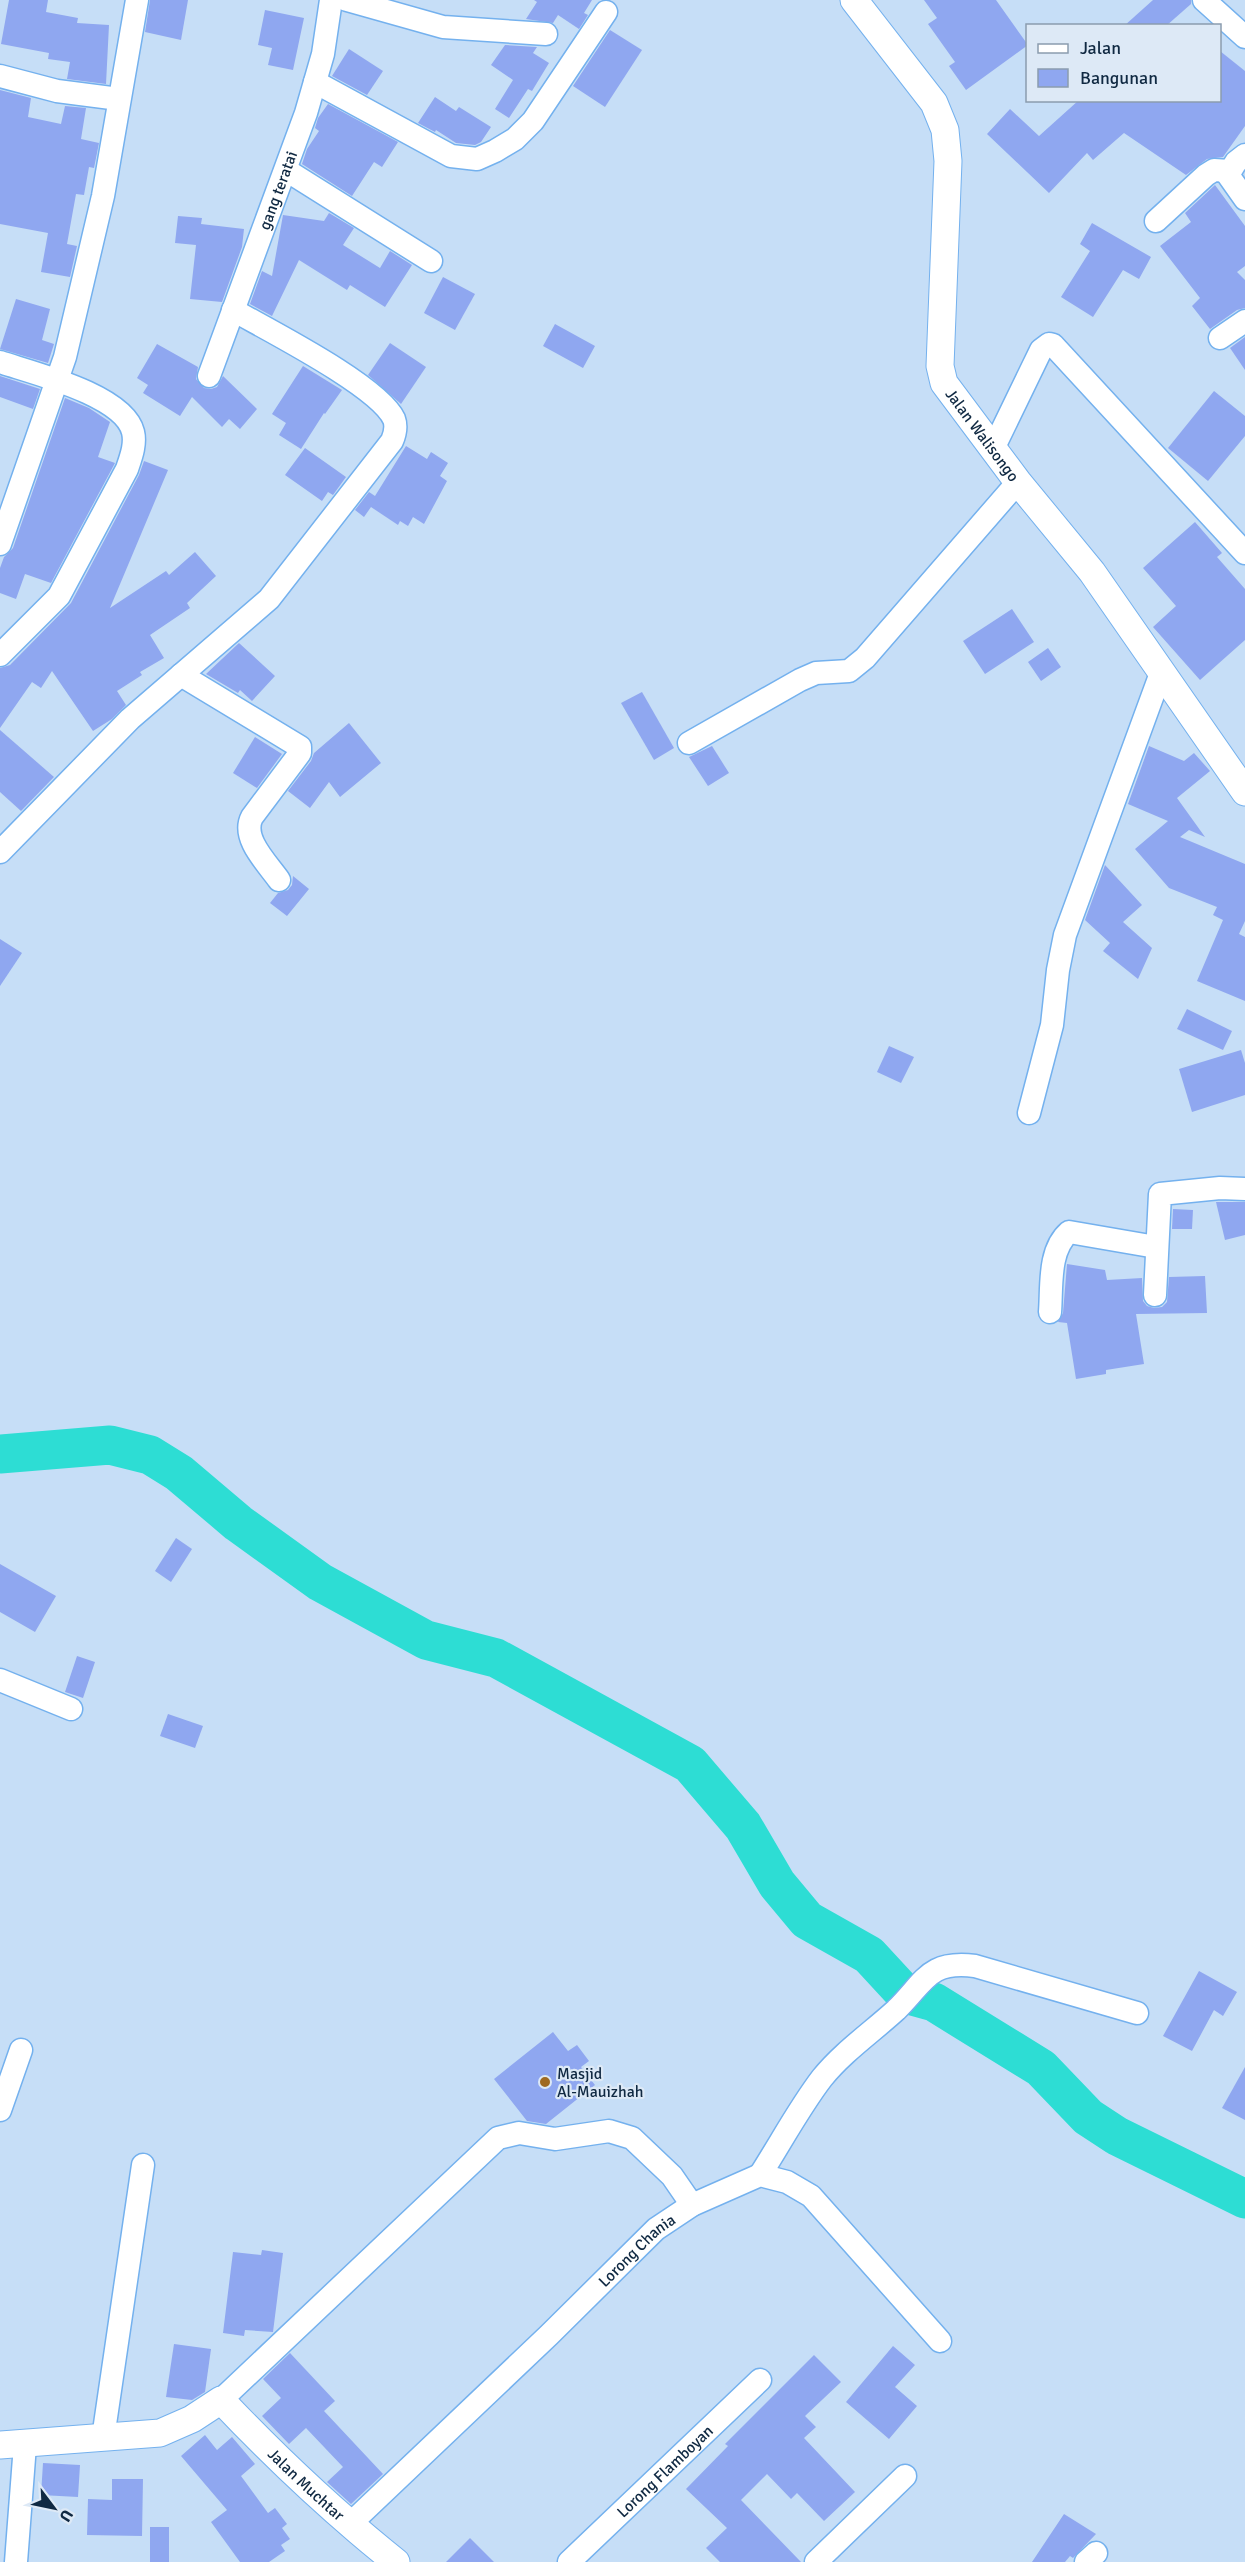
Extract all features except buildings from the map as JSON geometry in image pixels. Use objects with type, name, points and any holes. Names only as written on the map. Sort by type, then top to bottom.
[{"type":"street","points":[[0,544],[65,357],[103,196],[137,0]]},
{"type":"street","name":"gang teratai","points":[[208,376],[286,170],[323,54],[332,0]]},
{"type":"street","points":[[347,0],[443,27],[546,34]]},
{"type":"street","name":"Jalan Walisongo","points":[[854,0],[934,103],[945,130],[948,161],[941,375],[947,388],[1018,482],[1092,572],[1245,792]]},
{"type":"street","points":[[1204,0],[1245,37]]},
{"type":"street","points":[[315,82],[451,156],[477,159],[515,139],[533,121],[606,12]]},
{"type":"street","points":[[0,76],[57,91],[119,99]]},
{"type":"street","points":[[1245,155],[1229,171],[1228,175],[1245,199]]},
{"type":"street","points":[[286,170],[431,261]]},
{"type":"street","points":[[1156,221],[1206,175],[1214,170],[1229,171]]},
{"type":"street","points":[[0,852],[130,719],[269,599],[393,441],[396,429],[394,419],[383,405],[339,371],[233,310]]},
{"type":"street","points":[[1220,338],[1245,321]]},
{"type":"street","points":[[993,448],[1041,350],[1049,344],[1053,345],[1245,553]]},
{"type":"street","points":[[0,362],[56,380],[109,404],[125,417],[133,432],[133,450],[127,469],[59,596],[0,655]]},
{"type":"street","points":[[689,742],[800,680],[816,673],[852,669],[865,658],[1018,482]]},
{"type":"street","points":[[1029,1113],[1052,1025],[1058,970],[1065,935],[1161,673]]},
{"type":"street","points":[[181,675],[300,747],[300,753],[252,817],[248,827],[249,836],[279,880]]},
{"type":"street","points":[[1155,1295],[1160,1194],[1220,1188],[1245,1189]]},
{"type":"street","points":[[1050,1312],[1056,1253],[1059,1244],[1070,1232],[1156,1247]]},
{"type":"street","points":[[0,1680],[71,1709]]},
{"type":"street","points":[[940,2341],[811,2196],[787,2182],[760,2175],[822,2079],[896,2010],[918,1984],[934,1970],[950,1966],[975,1966],[1137,2013]]},
{"type":"street","points":[[0,2110],[21,2050]]},
{"type":"street","points":[[16,2562],[13,2445],[160,2433],[192,2419],[221,2400],[498,2138],[519,2133],[555,2139],[609,2132],[632,2138],[672,2176],[692,2205]]},
{"type":"street","points":[[103,2438],[143,2165]]},
{"type":"street","name":"Lorong Chania","points":[[349,2525],[549,2335],[656,2229],[692,2205],[760,2175]]},
{"type":"street","name":"Lorong Flamboyan","points":[[569,2562],[760,2380]]},
{"type":"street","name":"Jalan Muchtar","points":[[221,2400],[278,2460],[349,2525],[396,2562]]},
{"type":"street","points":[[816,2562],[905,2476]]},
{"type":"waterway","points":[[0,1454],[110,1445],[150,1455],[179,1473],[238,1523],[320,1582],[426,1640],[496,1658],[690,1764],[743,1826],[777,1884],[807,1920],[869,1955],[905,1994],[934,2002],[1041,2068],[1088,2117],[1117,2136],[1245,2199]]},
{"type":"place","name":"Masjid Al-Mauizhah","points":[[545,2082]]}]
